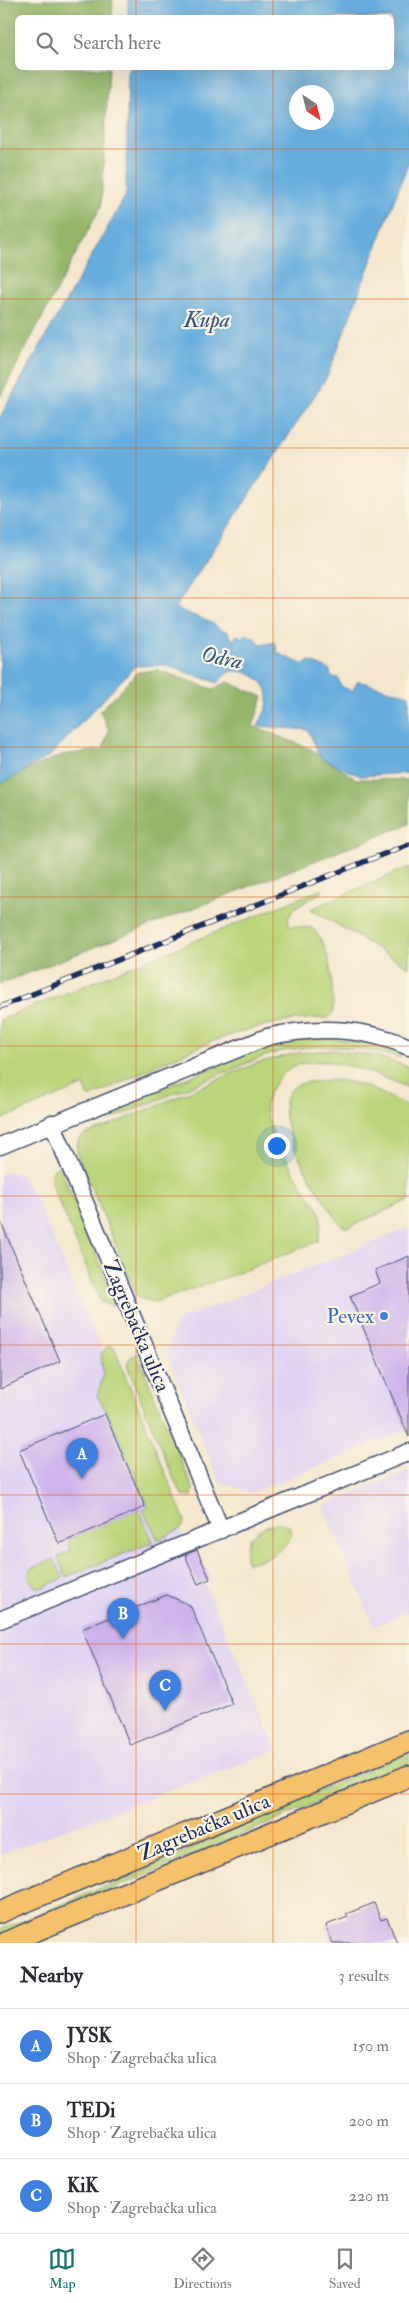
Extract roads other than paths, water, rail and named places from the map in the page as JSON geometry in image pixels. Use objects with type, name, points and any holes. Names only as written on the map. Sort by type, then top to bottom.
[{"type":"main road","name":"Zagrebačka ulica","points":[[0,1912],[409,1741]]},
{"type":"main road","name":"Zagrebačka ulica","points":[[5,1943],[409,1776]]},
{"type":"main road","points":[[0,1906],[21,1904]]},
{"type":"street","points":[[0,1146],[52,1123],[267,1037],[295,1030],[339,1029],[354,1031],[409,1047]]},
{"type":"street","name":"Zagrebačka ulica","points":[[52,1123],[221,1530]]},
{"type":"street","points":[[0,1620],[409,1452]]},
{"type":"water","name":"Kupa","points":[[128,0],[409,0],[409,161],[327,377],[175,608],[212,623],[221,630],[227,631],[233,641],[237,635],[244,638],[246,634],[256,639],[261,645],[275,642],[278,653],[304,665],[309,661],[330,670],[331,677],[338,678],[341,686],[352,691],[358,681],[409,695],[409,773],[360,776],[321,758],[308,730],[258,726],[268,701],[267,691],[261,681],[245,672],[231,672],[218,683],[165,665],[135,666],[51,755],[0,785],[0,417],[126,195],[128,70],[394,70],[394,15],[128,15]]},
{"type":"railway","points":[[0,1007],[409,844]]},
{"type":"place","name":"Pevex","points":[[384,1316]]},
{"type":"place","name":"JYSK","points":[[82,1479]]},
{"type":"place","name":"TEDi","points":[[123,1639]]},
{"type":"place","name":"KiK","points":[[165,1711]]},
{"type":"water label","name":"Odra","points":[[222,657]]}]
